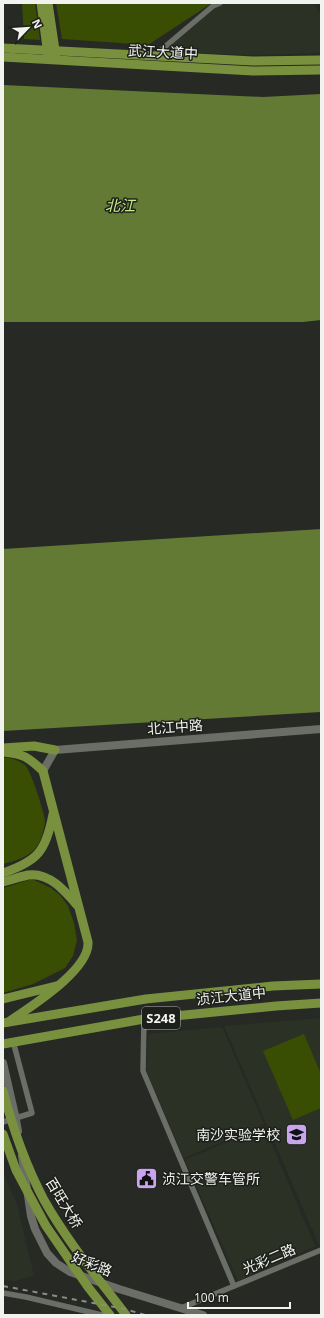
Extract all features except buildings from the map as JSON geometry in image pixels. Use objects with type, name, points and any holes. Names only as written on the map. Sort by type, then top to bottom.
[{"type":"main road","points":[[41,3],[52,55]]},
{"type":"main road","points":[[48,3],[52,55]]},
{"type":"main road","name":"武江大道中","points":[[3,48],[52,55],[252,71],[321,70]]},
{"type":"main road","name":"武江大道中","points":[[3,58],[52,55],[154,56],[254,61],[321,60]]},
{"type":"main road","points":[[3,748],[34,746],[55,750]]},
{"type":"main road","points":[[3,752],[23,755],[43,771],[88,948],[84,958],[75,970],[58,986],[6,1022]]},
{"type":"main road","points":[[3,873],[20,867],[34,858],[45,844],[50,832],[53,811]]},
{"type":"main road","points":[[3,882],[28,875],[34,875],[54,882],[64,890],[78,906]]},
{"type":"main road","name":"浈江大道中","points":[[6,1022],[146,999],[273,986],[321,984]]},
{"type":"main road","points":[[3,999],[58,986]]},
{"type":"main road","name":"浈江大道中","points":[[3,1044],[13,1041],[144,1019],[321,1003]]},
{"type":"main road","name":"百旺大桥","points":[[3,1091],[11,1121],[28,1167],[44,1200],[62,1230],[126,1315]]},
{"type":"main road","name":"百旺大桥","points":[[3,1134],[16,1170],[46,1226],[88,1287],[110,1315]]},
{"type":"street","points":[[154,56],[213,6],[220,3]]},
{"type":"street","name":"北江中路","points":[[55,750],[321,729]]},
{"type":"street","points":[[43,771],[55,750]]},
{"type":"street","points":[[144,1019],[143,1071],[234,1286]]},
{"type":"street","points":[[3,1122],[32,1113],[13,1041]]},
{"type":"street","name":"好彩路","points":[[3,1063],[16,1118],[31,1216],[40,1240],[47,1252],[56,1263],[70,1272],[203,1315]]},
{"type":"street","name":"光彩二路","points":[[181,1308],[321,1250]]},
{"type":"street","points":[[3,1293],[102,1315]]},
{"type":"shaded area","points":[[22,3],[35,3],[40,40],[24,39]]},
{"type":"shaded area","points":[[56,3],[212,3],[148,45],[62,39]]},
{"type":"shaded area","points":[[224,3],[314,3],[321,16],[321,53],[256,55],[162,52],[214,8]]},
{"type":"shaded area","points":[[3,758],[9,758],[21,762],[26,766],[37,793],[45,822],[38,845],[31,853],[22,858],[3,864]]},
{"type":"shaded area","points":[[32,879],[51,888],[61,896],[68,906],[74,923],[77,940],[73,956],[65,968],[33,984],[3,993],[3,888]]},
{"type":"shaded area","name":"南沙实验学校","points":[[321,1018],[321,1244],[319,1245],[224,1026]]},
{"type":"shaded area","points":[[222,1027],[264,1124],[184,1158],[146,1070],[148,1034]]},
{"type":"shaded area","points":[[304,1034],[321,1074],[321,1108],[293,1120],[263,1051]]},
{"type":"shaded area","points":[[264,1126],[315,1246],[238,1281],[185,1160]]},
{"type":"shaded area","points":[[3,1173],[17,1204],[34,1276],[14,1281],[3,1280]]},
{"type":"water","name":"北江","points":[[3,85],[263,97],[321,94],[321,320],[303,322],[3,322]]},
{"type":"water","points":[[321,529],[321,712],[3,731],[3,549]]},
{"type":"railway","points":[[3,1286],[125,1309],[145,1315]]},
{"type":"place","name":"南沙实验学校","points":[[296,1135]]},
{"type":"place","name":"浈江交警车管所","points":[[147,1179]]}]
